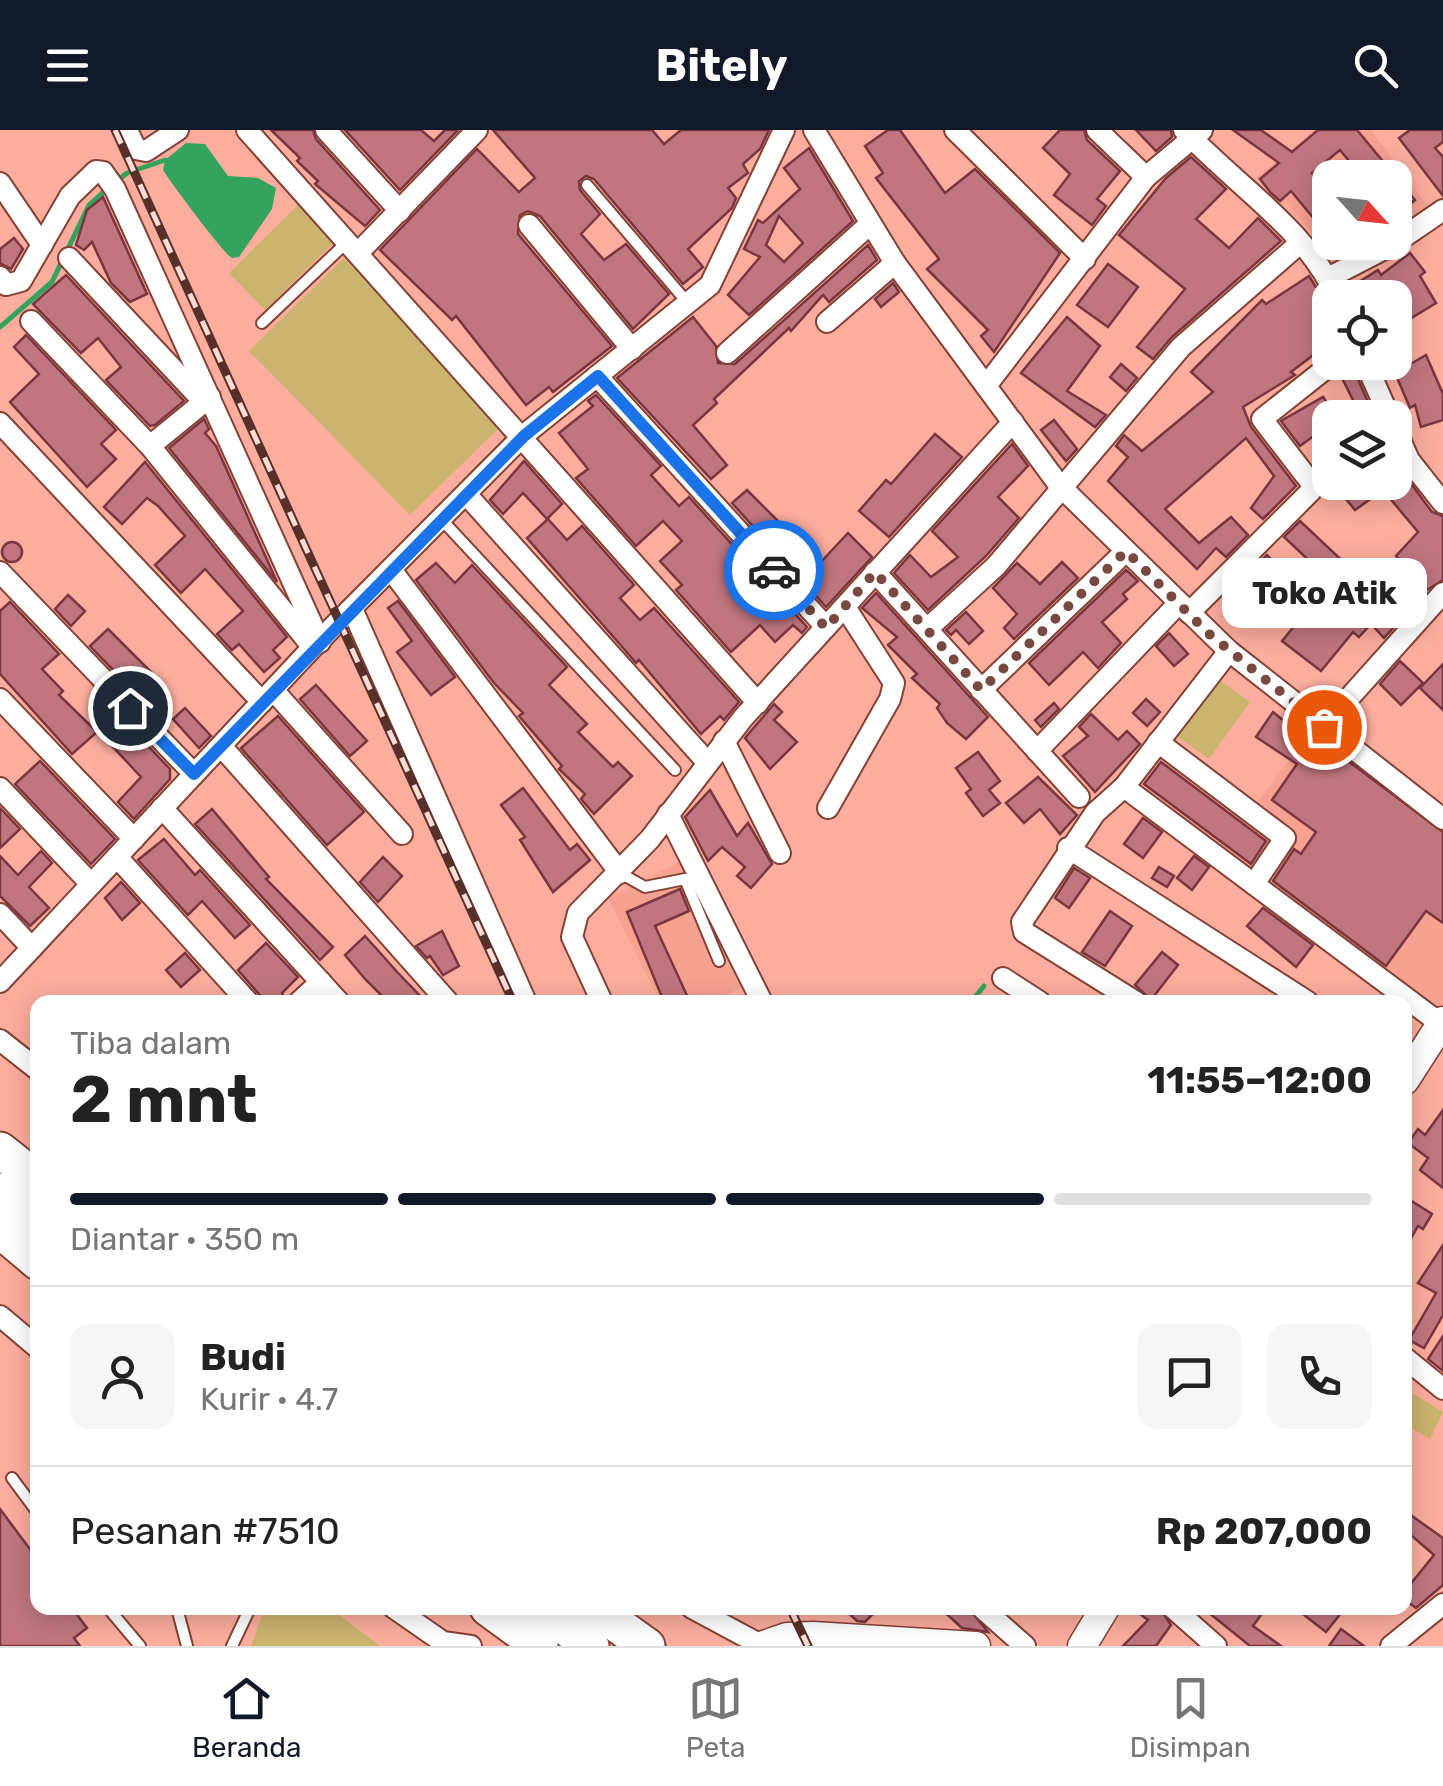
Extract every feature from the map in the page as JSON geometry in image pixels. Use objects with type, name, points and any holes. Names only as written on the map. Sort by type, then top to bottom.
[{"type":"highway","points":[[0,1150],[30,1174]]},
{"type":"highway","points":[[0,1191],[30,1215]]},
{"type":"highway","points":[[0,1230],[30,1255]]},
{"type":"highway","points":[[498,1615],[540,1646]]},
{"type":"highway","points":[[548,1615],[590,1646]]},
{"type":"highway","points":[[604,1615],[647,1646]]},
{"type":"street","points":[[127,130],[136,149],[146,151],[178,130]]},
{"type":"street","points":[[247,130],[524,436],[758,704]]},
{"type":"street","points":[[326,130],[400,211]]},
{"type":"street","points":[[0,982],[316,645],[524,436],[714,280],[784,130]]},
{"type":"street","points":[[814,130],[894,263],[1060,485],[1229,650],[1443,820]]},
{"type":"street","points":[[955,130],[1085,259]]},
{"type":"street","points":[[1097,130],[1146,177]]},
{"type":"street","points":[[353,246],[400,211],[473,131]]},
{"type":"street","points":[[986,386],[1146,177],[1192,133],[1300,244],[1326,280]]},
{"type":"street","points":[[3,281],[20,281],[70,196],[88,178],[103,172],[113,185],[316,645]]},
{"type":"street","points":[[0,184],[42,245]]},
{"type":"street","points":[[1343,280],[1443,210]]},
{"type":"street","points":[[727,353],[870,224]]},
{"type":"street","points":[[529,225],[632,349]]},
{"type":"street","points":[[927,629],[996,566],[1060,485],[1181,347],[1300,244]]},
{"type":"street","points":[[69,258],[207,399]]},
{"type":"street","points":[[827,322],[894,263]]},
{"type":"street","points":[[31,320],[150,446],[316,645]]},
{"type":"street","points":[[598,376],[826,628]]},
{"type":"street","points":[[1037,750],[1311,492],[1312,484],[1262,419],[1312,379]]},
{"type":"street","points":[[150,446],[207,399]]},
{"type":"street","points":[[599,995],[572,936],[578,913],[597,890],[620,873],[724,741],[1012,422]]},
{"type":"street","points":[[0,423],[402,834]]},
{"type":"street","points":[[1412,464],[1443,504]]},
{"type":"street","points":[[466,494],[707,762]]},
{"type":"street","points":[[981,690],[1126,551]]},
{"type":"street","points":[[392,571],[620,873]]},
{"type":"street","points":[[0,572],[194,774]]},
{"type":"street","points":[[875,572],[1079,797]]},
{"type":"street","points":[[1324,727],[1443,593]]},
{"type":"street","points":[[828,808],[890,700],[894,684],[845,607]]},
{"type":"street","points":[[353,611],[523,995]]},
{"type":"street","points":[[1125,995],[1022,927],[1068,848],[1095,813],[1124,787],[1229,650]]},
{"type":"street","points":[[0,699],[134,839]]},
{"type":"street","points":[[724,741],[780,853]]},
{"type":"street","points":[[1158,742],[1285,838],[1254,884]]},
{"type":"street","points":[[221,746],[442,995]]},
{"type":"street","points":[[1124,787],[1405,995]]},
{"type":"street","points":[[0,788],[91,884]]},
{"type":"street","points":[[162,808],[332,995]]},
{"type":"street","points":[[668,814],[758,995]]},
{"type":"street","points":[[1068,848],[1297,995]]},
{"type":"street","points":[[117,858],[242,995]]},
{"type":"street","points":[[0,914],[32,948]]},
{"type":"street","points":[[1003,978],[1029,995]]},
{"type":"street","points":[[307,995],[320,982]]},
{"type":"street","points":[[1412,1000],[1442,1022],[1412,1064]]},
{"type":"street","points":[[0,1040],[30,1065]]},
{"type":"street","points":[[0,1059],[30,1067]]},
{"type":"street","points":[[0,1316],[30,1340]]},
{"type":"street","points":[[1412,1364],[1443,1389]]},
{"type":"street","points":[[1391,1646],[1443,1604]]},
{"type":"street","points":[[405,1615],[452,1644]]},
{"type":"street","points":[[705,1615],[761,1646],[814,1636],[976,1646]]},
{"type":"street","points":[[990,1615],[1025,1646]]},
{"type":"street","points":[[1082,1646],[1102,1615]]},
{"type":"street","points":[[1182,1615],[1216,1646]]},
{"type":"lane","points":[[587,185],[688,303]]},
{"type":"lane","points":[[262,323],[353,246]]},
{"type":"lane","points":[[442,520],[675,770]]},
{"type":"lane","points":[[620,873],[645,887],[685,879],[719,961]]},
{"type":"lane","points":[[12,1478],[30,1502]]},
{"type":"lane","points":[[114,1615],[140,1646]]},
{"type":"lane","points":[[179,1615],[187,1646]]},
{"type":"lane","points":[[232,1646],[247,1615]]},
{"type":"shaded area","points":[[1314,130],[1371,130],[1393,160],[1312,160],[1312,234],[1286,202],[1280,206],[1256,178]]},
{"type":"shaded area","points":[[186,143],[205,144],[228,176],[258,178],[276,188],[272,209],[239,257],[232,258],[219,244],[163,170],[165,160]]},
{"type":"shaded area","points":[[1412,185],[1430,209],[1412,220]]},
{"type":"shaded area","points":[[300,203],[336,240],[265,310],[229,273]]},
{"type":"shaded area","points":[[344,258],[504,423],[410,515],[249,351]]},
{"type":"shaded area","points":[[1215,677],[1250,702],[1209,759],[1174,734]]},
{"type":"shaded area","points":[[1323,715],[1443,806],[1443,1006],[1433,1022],[1412,1006],[1412,995],[1397,995],[1134,798],[1175,745],[1254,806]]},
{"type":"shaded area","points":[[685,859],[748,984],[726,995],[656,995],[608,898]]},
{"type":"shaded area","points":[[1412,1393],[1443,1412],[1430,1439],[1412,1428]]},
{"type":"shaded area","points":[[262,1615],[339,1615],[380,1646],[251,1646]]},
{"type":"building","points":[[271,130],[313,130],[316,139],[380,210],[365,226],[315,184],[318,181],[297,161],[300,158]]},
{"type":"building","points":[[345,130],[421,130],[434,141],[445,130],[458,130],[400,190]]},
{"type":"building","points":[[493,130],[652,130],[664,144],[681,130],[769,130],[760,149],[743,164],[748,173],[728,188],[736,198],[732,208],[688,249],[703,267],[683,284],[594,179],[586,176],[579,181],[580,190],[600,214],[581,234],[604,260],[626,244],[669,294],[633,329],[540,216],[528,211],[520,215],[518,234],[612,346],[553,392],[549,387],[526,405],[456,316],[452,320],[380,250],[477,149],[519,192],[535,178]]},
{"type":"building","points":[[888,130],[900,130],[945,193],[975,169],[1060,253],[994,352],[981,336],[988,330],[927,269],[939,259],[876,178],[883,173],[865,146]]},
{"type":"building","points":[[1060,130],[1084,130],[1087,140],[1120,171],[1097,199],[1106,206],[1092,225],[1054,195],[1070,174],[1043,148]]},
{"type":"building","points":[[1136,130],[1171,130],[1172,137],[1156,151]]},
{"type":"building","points":[[1233,130],[1261,130],[1292,152],[1318,130],[1357,130],[1382,160],[1348,160],[1340,150],[1328,160],[1312,160],[1312,216],[1291,191],[1280,201],[1260,179],[1279,163]]},
{"type":"building","points":[[1410,130],[1443,130],[1443,142],[1435,148],[1443,157],[1443,196],[1399,138]]},
{"type":"building","points":[[809,148],[853,221],[749,315],[728,295],[760,257],[744,249],[758,220],[763,223],[800,189],[784,168]],"holes":[[[779,216],[803,243],[784,262],[766,245]]]},
{"type":"building","points":[[1191,157],[1226,189],[1196,219],[1229,248],[1258,218],[1281,241],[1172,337],[1153,359],[1137,347],[1185,289],[1119,235],[1166,178]]},
{"type":"building","points":[[103,197],[147,294],[130,302],[111,283],[92,242],[84,250],[76,245],[87,210]]},
{"type":"building","points":[[14,238],[23,249],[11,269],[0,263],[0,249]]},
{"type":"building","points":[[868,245],[877,260],[829,302],[823,295],[791,331],[789,328],[714,399],[717,403],[693,425],[727,465],[711,479],[617,378],[693,317],[716,346],[718,363],[735,364]]},
{"type":"building","points":[[1412,256],[1425,272],[1420,276],[1436,303],[1412,318],[1412,280],[1362,280],[1378,270],[1381,275],[1401,260],[1412,260]]},
{"type":"building","points":[[1108,264],[1138,287],[1108,327],[1077,305]]},
{"type":"building","points":[[66,275],[184,401],[155,425],[150,426],[106,380],[121,367],[98,338],[81,353],[33,304]]},
{"type":"building","points":[[1309,276],[1312,281],[1312,356],[1291,372],[1295,375],[1243,407],[1251,427],[1296,486],[1263,519],[1251,508],[1274,476],[1246,438],[1165,509],[1199,543],[1231,517],[1248,535],[1226,557],[1216,548],[1197,569],[1108,481],[1128,457],[1116,446],[1124,435],[1142,451],[1213,392],[1191,372],[1262,300],[1266,304]]},
{"type":"building","points":[[893,283],[899,292],[881,307],[875,299]]},
{"type":"building","points":[[1067,317],[1100,346],[1067,391],[1106,415],[1095,427],[1021,373]]},
{"type":"building","points":[[26,335],[116,430],[101,444],[116,459],[87,487],[10,402],[39,374],[14,347]]},
{"type":"building","points":[[1426,355],[1443,394],[1443,420],[1421,427],[1415,405],[1412,407],[1412,400],[1407,400],[1398,380],[1412,380],[1412,363]]},
{"type":"building","points":[[1121,364],[1137,378],[1126,391],[1110,377]]},
{"type":"building","points":[[1343,380],[1358,380],[1367,400],[1353,400]]},
{"type":"building","points":[[596,395],[661,466],[651,475],[679,506],[689,497],[757,572],[749,580],[768,600],[775,592],[807,627],[802,633],[793,625],[775,642],[760,625],[731,652],[676,590],[682,585],[660,561],[682,541],[663,521],[636,546],[576,478],[588,469],[559,433],[593,406],[588,401]]},
{"type":"building","points":[[1312,403],[1312,437],[1300,446],[1281,421]]},
{"type":"building","points":[[204,419],[209,429],[205,433],[216,446],[277,582],[169,448]]},
{"type":"building","points":[[1054,420],[1077,449],[1066,461],[1041,430]]},
{"type":"building","points":[[935,434],[962,457],[889,537],[859,511],[886,480],[891,484]]},
{"type":"building","points":[[1012,444],[1028,466],[998,497],[1019,518],[986,556],[928,610],[894,573],[910,555],[931,577],[958,557],[932,531]]},
{"type":"building","points":[[524,461],[562,504],[547,519],[523,493],[503,514],[490,500]]},
{"type":"building","points":[[145,462],[287,637],[273,650],[280,658],[264,672],[239,644],[232,650],[217,634],[243,611],[205,569],[181,593],[155,565],[185,536],[158,506],[147,498],[122,524],[104,507]]},
{"type":"building","points":[[1412,485],[1432,512],[1443,516],[1443,580],[1427,590],[1396,556],[1418,532],[1391,500],[1412,500]]},
{"type":"building","points":[[747,490],[820,563],[848,533],[872,557],[826,607],[732,503]]},
{"type":"building","points":[[1347,500],[1369,500],[1355,510]]},
{"type":"building","points":[[548,519],[567,540],[582,526],[634,585],[620,598],[640,620],[654,608],[739,702],[724,720],[720,716],[701,734],[639,660],[636,663],[527,538]]},
{"type":"building","points":[[1300,521],[1351,569],[1335,585],[1284,537]]},
{"type":"building","points":[[12,542],[22,552],[12,562],[2,552]]},
{"type":"building","points":[[1267,555],[1288,577],[1247,623],[1234,610],[1260,584],[1248,573]]},
{"type":"building","points":[[1062,562],[1078,578],[1014,639],[1004,628],[1017,614],[993,588],[1017,563],[1040,584]]},
{"type":"building","points":[[436,563],[455,583],[472,565],[567,667],[549,685],[587,724],[578,732],[613,767],[618,762],[632,776],[594,814],[581,799],[585,794],[559,769],[562,766],[519,716],[523,713],[494,683],[416,580]]},
{"type":"building","points":[[1126,570],[1138,581],[1123,594],[1127,599],[1102,622],[1121,643],[1098,668],[1083,652],[1049,685],[1029,663]]},
{"type":"building","points":[[876,593],[988,717],[966,739],[947,723],[937,708],[940,704],[912,678],[917,674],[888,645],[897,637],[862,608]]},
{"type":"building","points":[[68,595],[85,611],[71,626],[55,609]]},
{"type":"building","points":[[1374,597],[1396,625],[1384,638],[1371,624],[1359,637],[1353,632],[1321,671],[1282,641],[1311,606],[1334,626],[1349,609],[1353,612]]},
{"type":"building","points":[[398,601],[455,677],[431,695],[397,652],[412,641],[388,608]]},
{"type":"building","points":[[10,602],[59,654],[42,669],[63,691],[59,695],[97,732],[72,754],[0,674],[0,611]]},
{"type":"building","points":[[966,612],[983,631],[969,644],[956,630],[951,635],[946,630]]},
{"type":"building","points":[[108,629],[161,682],[153,689],[164,701],[153,711],[90,646]]},
{"type":"building","points":[[1169,633],[1188,654],[1174,666],[1156,646]]},
{"type":"building","points":[[1400,661],[1423,683],[1401,705],[1380,684]]},
{"type":"building","points":[[1443,664],[1443,710],[1420,688]]},
{"type":"building","points":[[316,685],[367,741],[350,756],[300,699]]},
{"type":"building","points":[[1146,699],[1160,712],[1147,726],[1133,713]]},
{"type":"building","points":[[1054,703],[1059,709],[1041,727],[1035,720]]},
{"type":"building","points":[[774,704],[782,712],[774,720],[797,742],[770,769],[745,738]]},
{"type":"building","points":[[185,708],[211,736],[199,748],[173,719]]},
{"type":"building","points":[[1273,712],[1312,744],[1320,740],[1443,832],[1443,923],[1426,911],[1386,966],[1273,881],[1294,849],[1301,854],[1316,832],[1272,800],[1297,764],[1256,737]]},
{"type":"building","points":[[1091,714],[1118,740],[1127,731],[1140,744],[1095,792],[1063,756],[1088,736],[1079,727]]},
{"type":"building","points":[[278,716],[364,812],[327,845],[241,748]]},
{"type":"building","points":[[110,724],[132,747],[145,743],[170,769],[170,779],[134,819],[118,802],[141,777],[100,733]]},
{"type":"building","points":[[978,752],[1000,781],[989,790],[1000,803],[983,816],[966,793],[971,789],[956,768]]},
{"type":"building","points":[[40,761],[115,839],[91,864],[15,784]]},
{"type":"building","points":[[1161,762],[1266,841],[1251,864],[1144,784]]},
{"type":"building","points":[[1038,777],[1077,815],[1060,834],[1040,809],[1024,823],[1006,803]]},
{"type":"building","points":[[523,788],[570,850],[577,844],[590,860],[553,892],[520,840],[525,837],[501,805]]},
{"type":"building","points":[[710,790],[737,836],[748,823],[772,864],[751,888],[737,876],[745,867],[722,847],[708,861],[685,817]]},
{"type":"building","points":[[0,808],[20,829],[0,848]]},
{"type":"building","points":[[212,809],[269,877],[266,879],[333,947],[320,960],[195,824]]},
{"type":"building","points":[[1143,818],[1162,832],[1143,858],[1124,844]]},
{"type":"building","points":[[164,839],[195,875],[200,870],[250,925],[235,938],[202,901],[188,915],[138,860]]},
{"type":"building","points":[[41,851],[52,863],[29,887],[49,908],[30,926],[0,896],[0,856],[18,875]]},
{"type":"building","points":[[1194,856],[1209,867],[1192,890],[1177,878]]},
{"type":"building","points":[[383,857],[402,876],[378,902],[360,882]]},
{"type":"building","points":[[1159,867],[1174,876],[1167,887],[1152,878]]},
{"type":"building","points":[[1074,868],[1090,878],[1069,908],[1055,898]]},
{"type":"building","points":[[121,882],[140,903],[122,920],[105,898]]},
{"type":"building","points":[[680,889],[689,911],[655,926],[687,995],[661,995],[627,912]]},
{"type":"building","points":[[1263,908],[1313,945],[1296,967],[1247,926]]},
{"type":"building","points":[[1110,911],[1132,926],[1105,966],[1082,952]]},
{"type":"building","points":[[442,931],[459,966],[443,975],[430,956],[427,958],[416,946]]},
{"type":"building","points":[[365,936],[419,995],[381,995],[345,955]]},
{"type":"building","points":[[266,943],[298,977],[283,995],[260,995],[238,970]]},
{"type":"building","points":[[1162,952],[1178,965],[1155,995],[1146,995],[1135,985]]},
{"type":"building","points":[[185,953],[200,970],[181,987],[166,970]]},
{"type":"building","points":[[1443,1110],[1443,1188],[1420,1170],[1428,1158],[1412,1146],[1412,1137],[1418,1129],[1425,1135]]},
{"type":"building","points":[[1412,1201],[1432,1214],[1423,1229],[1418,1226],[1412,1237]]},
{"type":"building","points":[[1443,1245],[1443,1315],[1424,1348],[1412,1342],[1412,1335],[1436,1293],[1418,1283]]},
{"type":"building","points":[[1443,1336],[1443,1371],[1428,1359]]},
{"type":"building","points":[[0,1509],[30,1549],[30,1615],[77,1615],[87,1628],[74,1638],[80,1646],[0,1646]]},
{"type":"building","points":[[1412,1516],[1443,1538],[1443,1585],[1416,1608],[1412,1605],[1412,1582],[1434,1555],[1412,1536]]},
{"type":"building","points":[[851,1615],[872,1615],[865,1622]]},
{"type":"building","points":[[948,1615],[975,1615],[988,1632],[962,1628]]},
{"type":"building","points":[[1141,1615],[1165,1615],[1171,1625],[1156,1646],[1123,1646],[1148,1620]]},
{"type":"building","points":[[1212,1615],[1261,1615],[1253,1626],[1281,1646],[1250,1646]]},
{"type":"building","points":[[1304,1615],[1339,1615],[1326,1632]]},
{"type":"building","points":[[1341,1629],[1364,1646],[1329,1646]]},
{"type":"waterway","points":[[118,180],[165,160]]},
{"type":"waterway","points":[[0,327],[52,282],[89,205],[109,187]]},
{"type":"waterway","points":[[977,995],[984,986]]},
{"type":"railway","points":[[115,130],[510,995]]},
{"type":"railway","points":[[793,1615],[808,1646]]},
{"type":"way so far","points":[[774,570],[826,628],[875,572],[981,690],[1126,551],[1208,633],[1324,727]]},
{"type":"place","name":"Toko Atik","points":[[1324,727]]},
{"type":"route","points":[[130,708],[194,774],[312,648],[524,436],[598,376],[774,570]]}]
